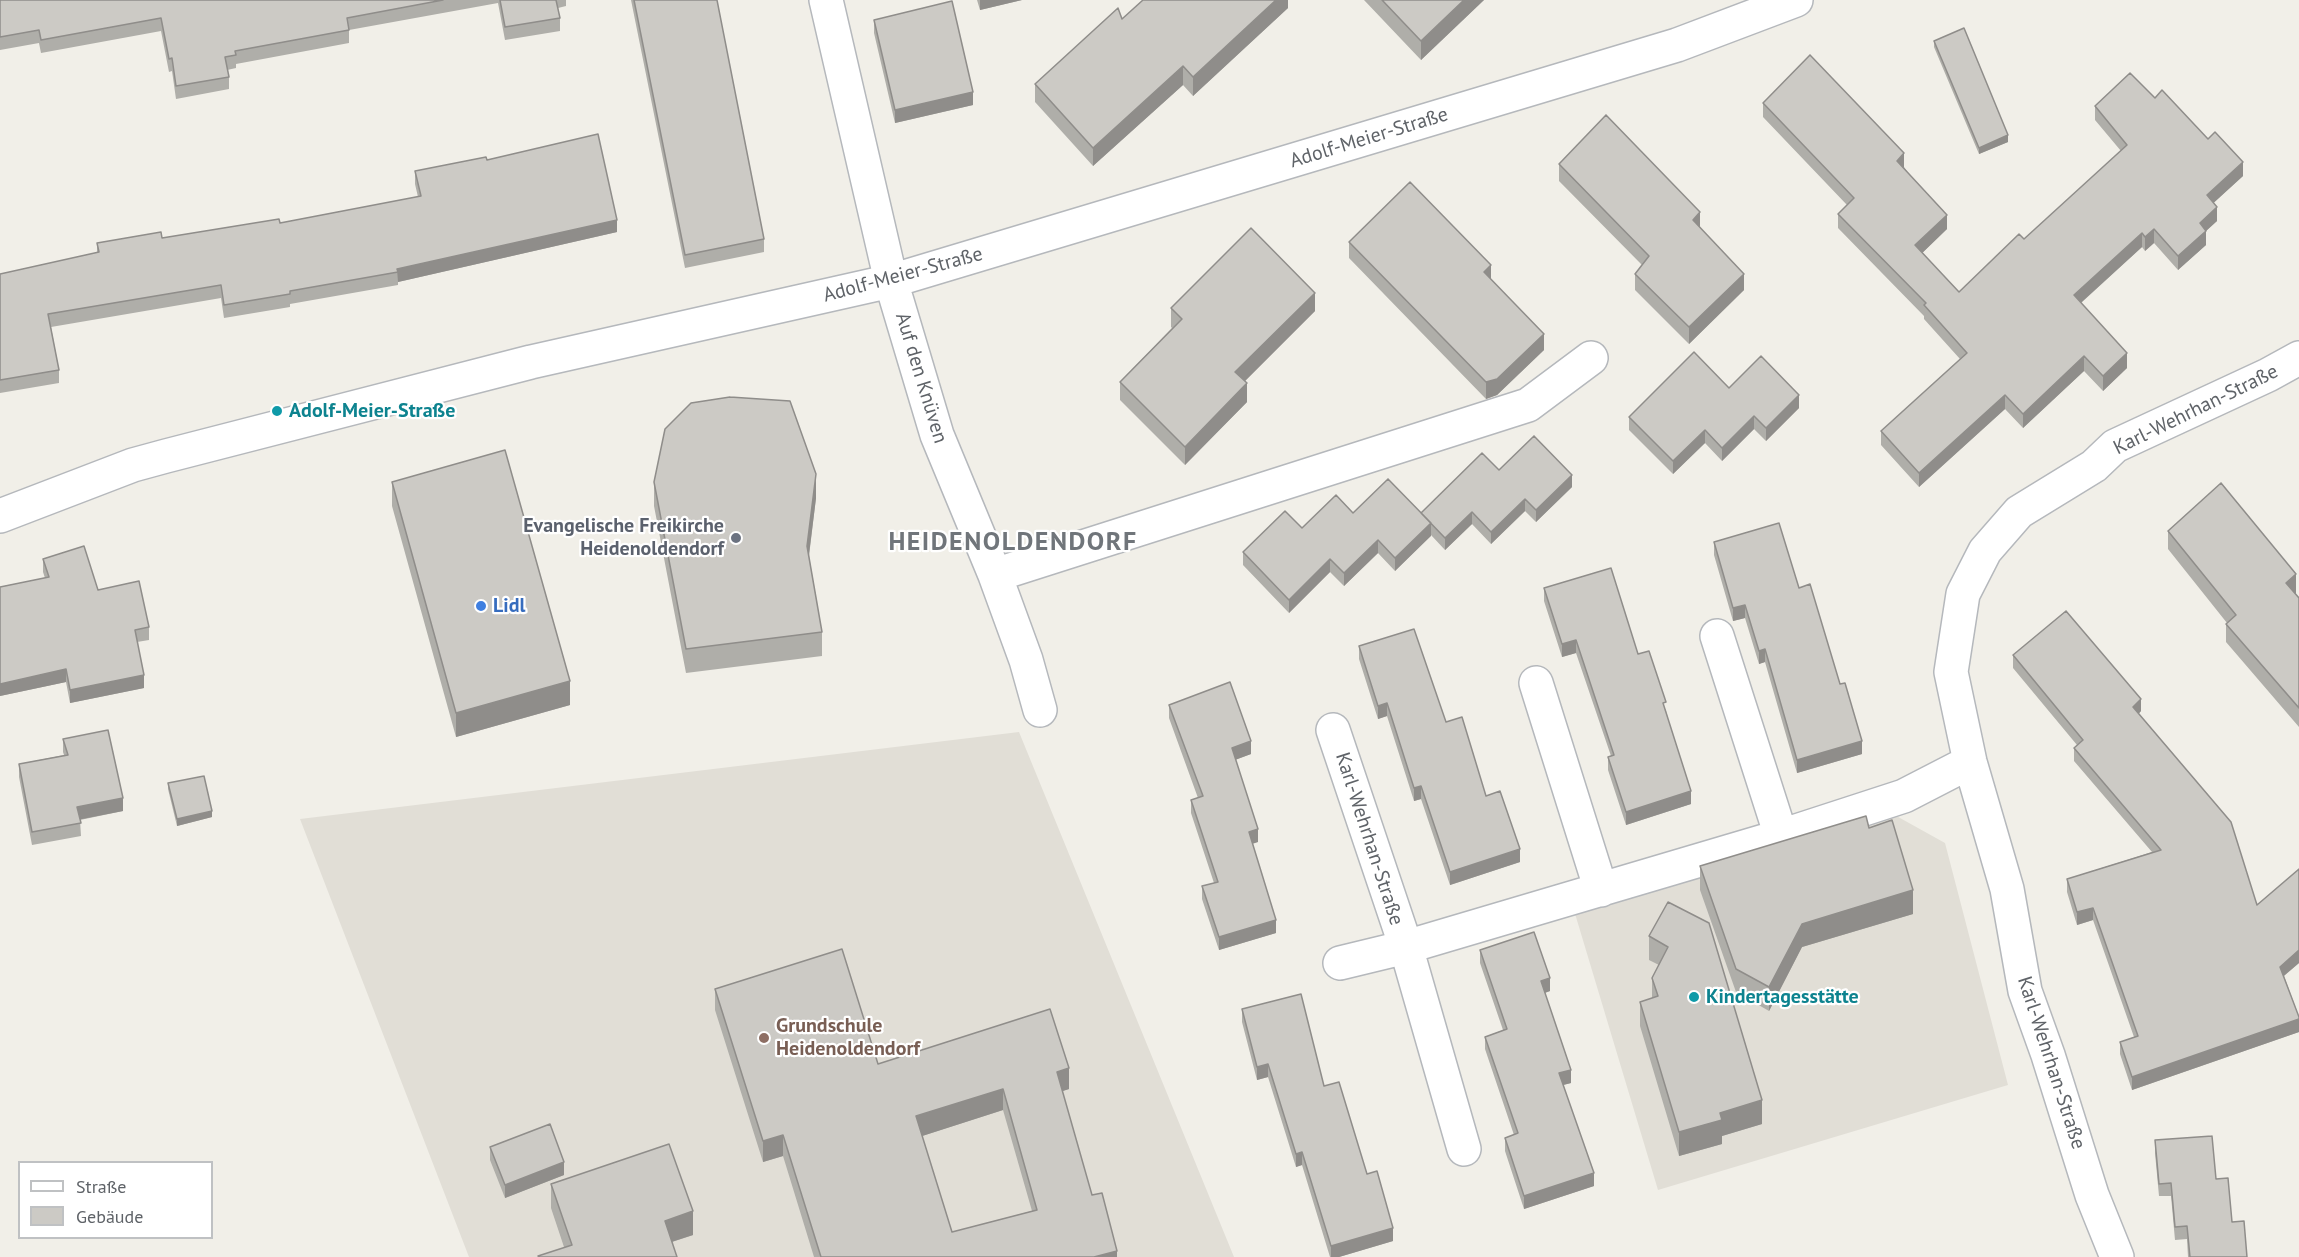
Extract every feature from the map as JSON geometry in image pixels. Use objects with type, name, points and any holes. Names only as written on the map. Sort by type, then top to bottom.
[{"type":"street","name":"Auf den Knüven","points":[[826,0],[891,281],[937,435],[1026,660],[1040,710]]},
{"type":"street","name":"Adolf-Meier-Straße","points":[[0,516],[133,465],[165,456],[531,362],[891,281],[1677,45],[1796,0]]},
{"type":"street","points":[[994,575],[1528,405],[1592,358]]},
{"type":"street","name":"Karl-Wehrhan-Straße","points":[[2117,1257],[2092,1195],[2048,1054],[2025,991],[2007,889],[1970,762],[1951,672],[1963,594],[1985,551],[2019,512],[2094,466],[2115,446],[2268,375],[2299,358]]},
{"type":"street","points":[[1717,636],[1781,836]]},
{"type":"street","points":[[1536,683],[1601,890]]},
{"type":"street","name":"Karl-Wehrhan-Straße","points":[[1333,730],[1406,947],[1464,1149]]},
{"type":"street","name":"Karl-Wehrhan-Straße","points":[[1340,963],[1406,947],[1781,836],[1904,796],[1970,762]]},
{"type":"shaded area","name":"Grundschule Heidenoldendorf","points":[[1019,732],[1234,1257],[469,1257],[300,819]]},
{"type":"shaded area","points":[[1891,813],[1945,843],[2008,1085],[1658,1190],[1573,907]]},
{"type":"building","points":[[0,0],[443,0],[347,18],[349,30],[235,51],[236,55],[225,57],[229,77],[176,86],[172,58],[169,59],[161,18],[41,40],[39,30],[0,37]]},
{"type":"building","points":[[500,0],[556,0],[560,18],[505,27]]},
{"type":"building","points":[[634,0],[717,0],[764,239],[685,255]]},
{"type":"building","points":[[1143,0],[1276,0],[1193,77],[1183,66],[1093,148],[1035,84],[1118,8],[1122,19]]},
{"type":"building","points":[[1382,0],[1464,0],[1421,41]]},
{"type":"building","points":[[952,1],[973,92],[895,110],[874,20]]},
{"type":"building","points":[[1964,28],[2008,135],[1979,148],[1934,41]]},
{"type":"building","points":[[1810,55],[1904,153],[1897,161],[1947,215],[1915,245],[1959,292],[2019,234],[2024,239],[2127,145],[2095,106],[2130,73],[2155,98],[2162,90],[2208,139],[2215,132],[2243,162],[2207,195],[2217,207],[2200,223],[2206,231],[2178,256],[2154,229],[2145,237],[2142,233],[2074,295],[2127,353],[2103,376],[2084,356],[2023,414],[2005,395],[1919,473],[1881,431],[1967,353],[1924,305],[1926,303],[1838,214],[1854,198],[1763,103]]},
{"type":"building","points":[[1606,115],[1700,212],[1693,220],[1744,274],[1689,327],[1635,274],[1649,256],[1559,164]]},
{"type":"building","points":[[598,134],[617,220],[397,269],[398,272],[224,305],[221,285],[48,314],[59,370],[0,380],[0,274],[99,252],[97,243],[161,232],[162,238],[279,219],[280,223],[421,196],[415,171],[486,157],[487,160]]},
{"type":"building","points":[[1410,182],[1491,265],[1484,272],[1544,334],[1497,379],[1486,382],[1349,242]]},
{"type":"building","points":[[1251,228],[1315,293],[1235,372],[1247,383],[1185,447],[1120,382],[1182,319],[1171,308]]},
{"type":"building","points":[[1694,352],[1729,388],[1761,356],[1799,395],[1766,428],[1754,416],[1722,448],[1705,430],[1673,461],[1629,417]]},
{"type":"building","name":"Evangelische Freikirche Heidenoldendorf","points":[[730,397],[790,401],[816,474],[807,546],[822,632],[686,649],[654,482],[665,429],[691,403]]},
{"type":"building","points":[[1534,436],[1572,475],[1536,510],[1525,499],[1491,532],[1472,512],[1445,538],[1421,513],[1482,453],[1499,470]]},
{"type":"building","name":"Lidl","points":[[505,450],[570,681],[456,713],[392,482]]},
{"type":"building","points":[[1388,479],[1431,523],[1395,558],[1378,540],[1344,573],[1330,559],[1289,600],[1243,552],[1285,511],[1302,528],[1336,495],[1353,513]]},
{"type":"building","points":[[2221,483],[2296,574],[2286,583],[2299,598],[2299,708],[2226,624],[2236,615],[2168,531]]},
{"type":"building","points":[[1779,523],[1799,588],[1810,584],[1840,684],[1845,683],[1862,741],[1797,760],[1765,649],[1759,651],[1745,605],[1733,608],[1714,542]]},
{"type":"building","points":[[84,546],[98,590],[139,581],[149,627],[135,630],[144,675],[70,690],[66,669],[0,684],[0,587],[49,577],[43,559]]},
{"type":"building","points":[[1611,568],[1638,654],[1649,651],[1691,791],[1626,812],[1608,757],[1614,755],[1576,640],[1562,644],[1544,588]]},
{"type":"building","points":[[2066,611],[2141,699],[2133,707],[2231,822],[2257,905],[2299,869],[2299,950],[2280,967],[2299,1019],[2132,1077],[2120,1042],[2138,1036],[2093,908],[2077,912],[2067,879],[2161,850],[2074,748],[2083,740],[2013,655]]},
{"type":"building","points":[[1414,629],[1446,722],[1462,717],[1486,796],[1500,791],[1520,849],[1450,872],[1421,786],[1414,788],[1387,703],[1378,706],[1359,646]]},
{"type":"building","points":[[1230,682],[1251,741],[1232,748],[1258,829],[1249,832],[1276,920],[1219,937],[1202,886],[1218,882],[1191,800],[1203,796],[1169,705]]},
{"type":"building","points":[[108,730],[123,798],[77,807],[81,823],[32,832],[19,764],[68,755],[63,739]]},
{"type":"building","points":[[204,776],[212,811],[177,819],[168,783]]},
{"type":"building","points":[[1866,816],[1869,828],[1892,820],[1913,890],[1802,924],[1769,987],[1736,969],[1700,866]]},
{"type":"building","points":[[1668,902],[1709,923],[1762,1100],[1720,1113],[1722,1120],[1679,1132],[1640,1002],[1658,996],[1652,978],[1668,947],[1649,936]]},
{"type":"building","points":[[1534,932],[1550,978],[1541,981],[1571,1070],[1559,1073],[1594,1173],[1524,1196],[1505,1138],[1518,1133],[1485,1037],[1507,1029],[1480,950]]},
{"type":"building","points":[[842,949],[878,1064],[1050,1009],[1069,1068],[1057,1072],[1092,1195],[1102,1193],[1117,1251],[1094,1257],[821,1257],[783,1135],[763,1141],[715,989]],"holes":[[[1003,1089],[1037,1210],[952,1232],[916,1116]]]},
{"type":"building","points":[[1301,994],[1324,1086],[1339,1082],[1367,1174],[1377,1171],[1393,1228],[1331,1246],[1302,1152],[1296,1154],[1268,1064],[1257,1067],[1242,1009]]},
{"type":"building","points":[[550,1124],[564,1162],[505,1185],[490,1147]]},
{"type":"building","points":[[2212,1136],[2216,1179],[2228,1178],[2232,1222],[2244,1221],[2247,1257],[2190,1257],[2187,1226],[2175,1227],[2171,1183],[2159,1184],[2155,1140]]},
{"type":"building","points":[[669,1144],[693,1211],[665,1221],[677,1257],[538,1256],[572,1245],[551,1184]]},
{"type":"place","name":"Adolf-Meier-Straße","points":[[277,411]]},
{"type":"place","name":"Evangelische Freikirche Heidenoldendorf","points":[[736,538]]},
{"type":"place","name":"Lidl","points":[[481,606]]},
{"type":"place","name":"Kindertagesstätte","points":[[1694,997]]},
{"type":"place","name":"Grundschule Heidenoldendorf","points":[[764,1038]]},
{"type":"district","name":"HEIDENOLDENDORF","points":[[1013,543]]}]
